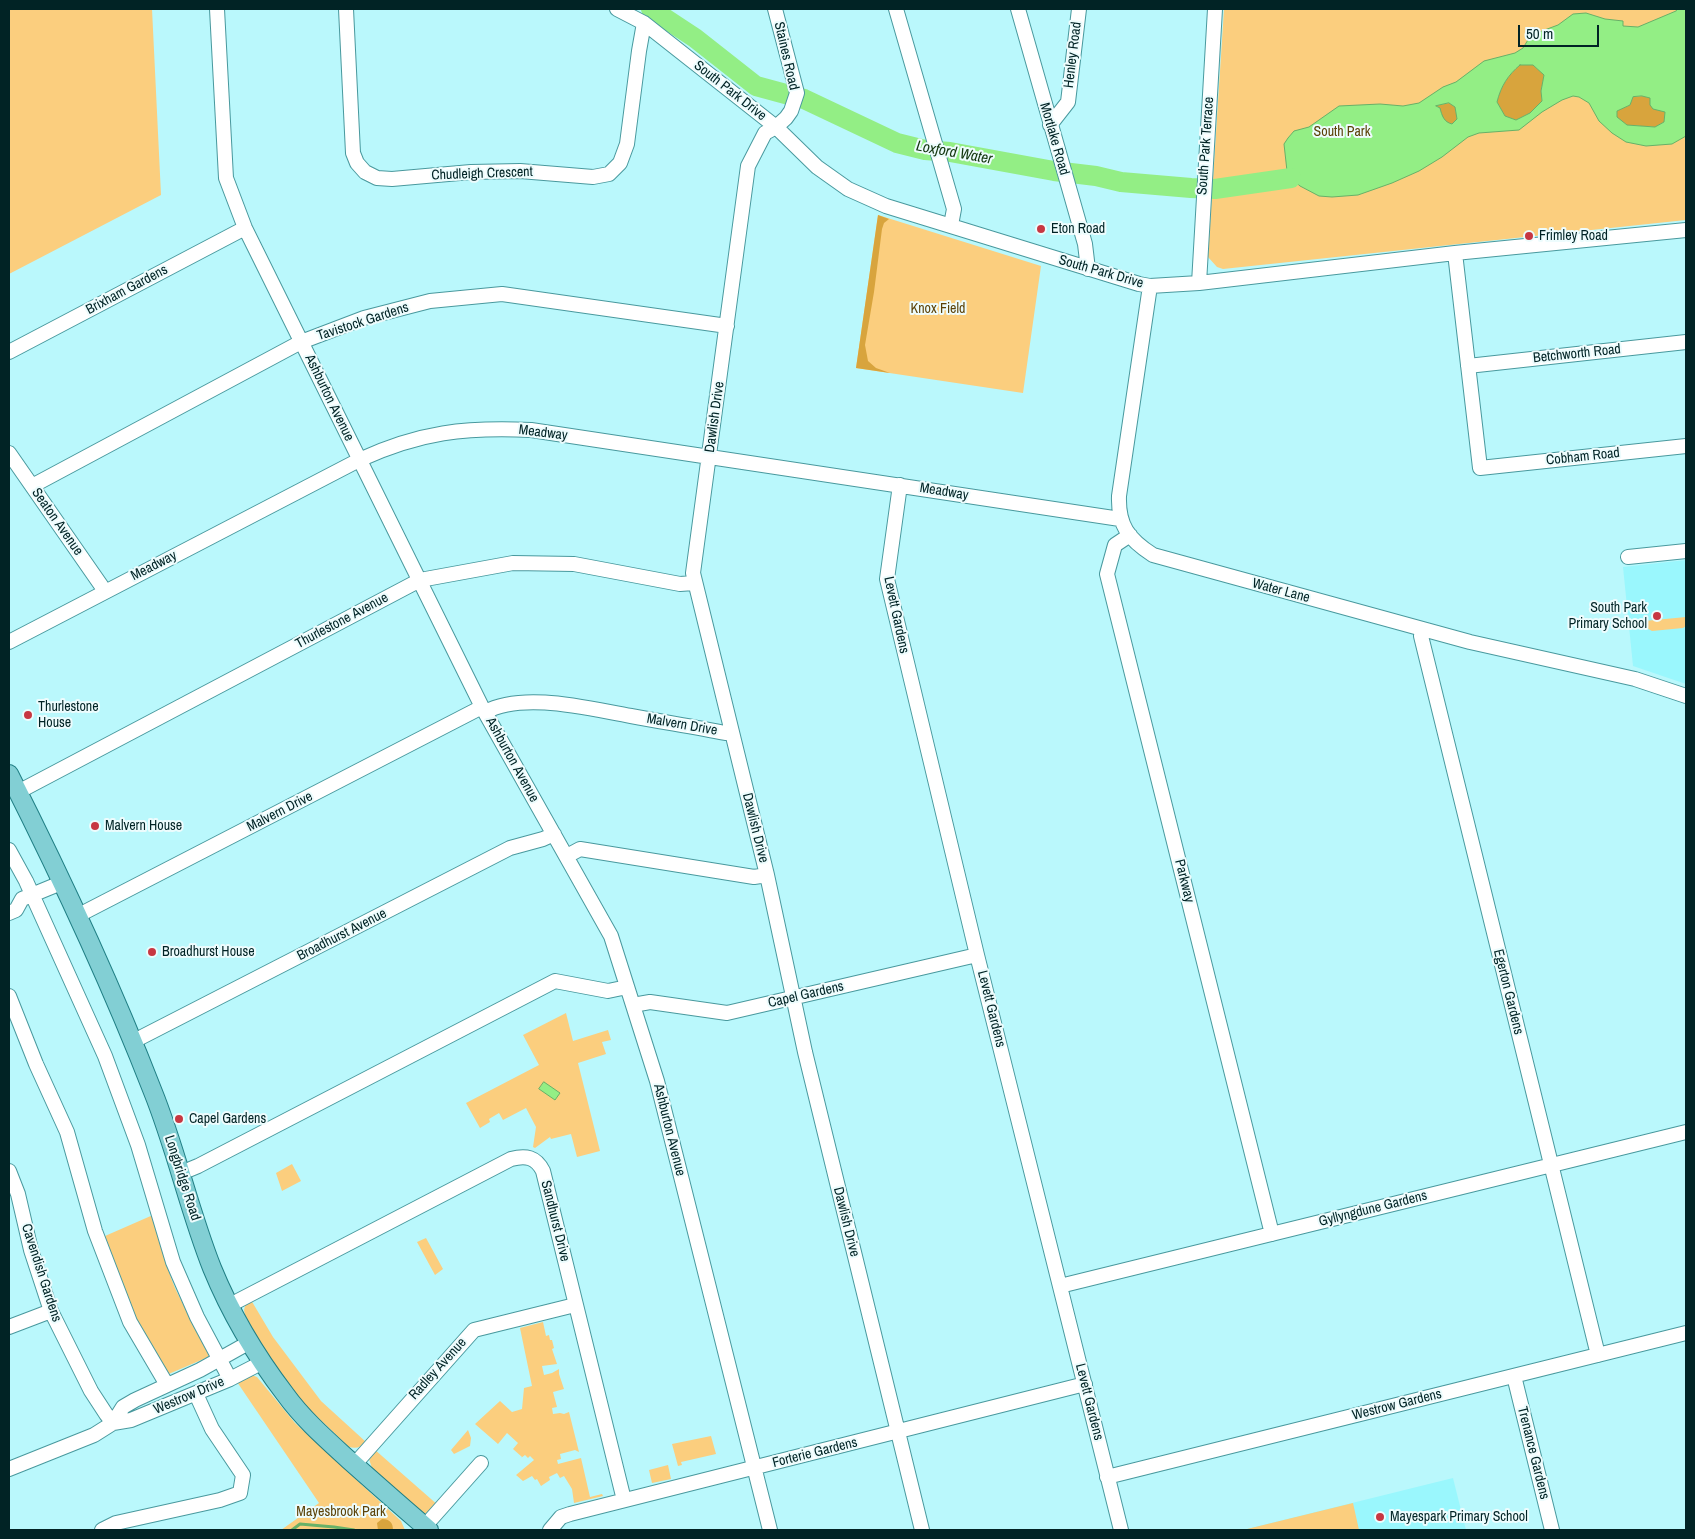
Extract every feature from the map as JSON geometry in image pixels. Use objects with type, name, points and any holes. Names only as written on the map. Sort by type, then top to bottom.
[{"type":"main road","name":"Longbridge Road","points":[[9,774],[77,916],[132,1042],[153,1092],[212,1268],[250,1342],[300,1414],[422,1528]]},
{"type":"street","name":"Ashburton Avenue","points":[[217,9],[226,178],[245,228],[484,710],[611,936],[657,1081],[770,1530]]},
{"type":"street","name":"Chudleigh Crescent","points":[[346,9],[352,153],[365,172],[377,178],[392,179],[470,172],[520,171],[593,177],[609,174],[620,163],[627,144],[644,23]]},
{"type":"street","name":"South Park Drive","points":[[617,9],[644,23],[776,127],[817,167],[848,188],[886,206],[1088,269],[1150,286],[1199,283],[1456,253],[1686,230]]},
{"type":"street","name":"Staines Road","points":[[775,9],[795,97],[786,118],[776,127]]},
{"type":"street","points":[[896,9],[954,209],[951,225]]},
{"type":"street","name":"Mortlake Road","points":[[1018,9],[1085,244],[1088,269]]},
{"type":"street","name":"Henley Road","points":[[1050,126],[1068,102],[1079,9]]},
{"type":"street","name":"South Park Terrace","points":[[1199,283],[1215,9]]},
{"type":"street","name":"Dawlish Drive","points":[[776,127],[764,134],[748,166],[693,574],[767,875],[805,1052],[922,1530]]},
{"type":"street","name":"Brixham Gardens","points":[[9,352],[245,228]]},
{"type":"street","points":[[1456,253],[1468,366]]},
{"type":"street","name":"Water Lane","points":[[1150,286],[1118,509],[1124,528],[1141,548],[1153,555],[1422,629],[1519,654],[1635,679],[1686,696]]},
{"type":"street","name":"Tavistock Gardens","points":[[32,486],[301,342],[364,318],[430,301],[502,294],[727,326]]},
{"type":"street","name":"Betchworth Road","points":[[1468,366],[1686,342]]},
{"type":"street","name":"Cobham Road","points":[[1468,366],[1480,468],[1686,446]]},
{"type":"street","name":"Meadway","points":[[9,642],[359,460],[396,445],[430,435],[492,428],[531,430],[1120,519]]},
{"type":"street","name":"Seaton Avenue","points":[[9,453],[105,591]]},
{"type":"street","name":"Levett Gardens","points":[[900,486],[886,578],[977,954],[1121,1530]]},
{"type":"street","name":"Parkway","points":[[1130,536],[1115,545],[1107,574],[1272,1234]]},
{"type":"street","points":[[1628,557],[1686,551]]},
{"type":"street","name":"Thurlestone Avenue","points":[[18,792],[420,580],[512,563],[574,564],[680,584],[694,583]]},
{"type":"street","name":"Egerton Gardens","points":[[1422,629],[1421,636],[1598,1355]]},
{"type":"street","name":"Malvern Drive","points":[[77,916],[484,710],[512,704],[547,704],[585,708],[725,733],[731,731]]},
{"type":"street","name":"Broadhurst Avenue","points":[[132,1042],[510,848],[554,834]]},
{"type":"street","points":[[567,856],[580,849],[754,877],[767,875]]},
{"type":"street","points":[[9,850],[21,898],[105,1056],[138,1145],[173,1262],[197,1317],[230,1379]]},
{"type":"street","points":[[9,913],[16,910],[21,898],[61,883]]},
{"type":"street","name":"Capel Gardens","points":[[633,1005],[650,1002],[727,1013],[977,954]]},
{"type":"street","points":[[181,1173],[206,1162],[555,981],[608,991],[627,987]]},
{"type":"street","points":[[9,996],[36,1064],[67,1132],[95,1231],[130,1322],[167,1385]]},
{"type":"street","name":"Gyllyngdune Gardens","points":[[1060,1286],[1686,1132]]},
{"type":"street","name":"Sandhurst Drive","points":[[230,1305],[511,1159],[523,1157],[534,1159],[540,1164],[543,1171],[624,1500]]},
{"type":"street","name":"Cavendish Gardens","points":[[9,1172],[13,1196],[51,1311],[91,1391],[113,1423]]},
{"type":"street","name":"Radley Avenue","points":[[354,1465],[474,1330],[575,1305]]},
{"type":"street","points":[[9,1327],[51,1311]]},
{"type":"street","name":"Westrow Gardens","points":[[1107,1477],[1686,1334]]},
{"type":"street","name":"Westrow Drive","points":[[113,1423],[123,1407],[250,1342]]},
{"type":"street","name":"Westrow Drive","points":[[9,1469],[94,1435],[113,1423],[132,1420],[196,1394],[263,1362]]},
{"type":"street","name":"Trenance Gardens","points":[[1514,1376],[1552,1530]]},
{"type":"street","name":"Forterie Gardens","points":[[550,1530],[564,1515],[1085,1384]]},
{"type":"street","points":[[102,1530],[116,1523],[220,1500],[240,1493],[244,1475],[212,1429],[196,1394]]},
{"type":"street","points":[[422,1528],[481,1463]]},
{"type":"shaded area","points":[[1677,9],[1686,9],[1686,136],[1672,144],[1646,146],[1626,142],[1599,121],[1589,103],[1573,96],[1542,112],[1519,130],[1479,133],[1468,137],[1442,157],[1419,171],[1358,195],[1319,196],[1300,186],[1291,178],[1287,171],[1284,144],[1288,138],[1294,131],[1309,127],[1339,106],[1380,104],[1403,106],[1419,103],[1443,87],[1456,82],[1484,61],[1515,53],[1523,48],[1531,35],[1558,25],[1573,14],[1586,13],[1605,19],[1623,21],[1623,26],[1638,27]],"holes":[[[1520,65],[1533,65],[1544,75],[1541,91],[1542,101],[1530,113],[1516,120],[1505,116],[1497,102],[1506,81]],[[1642,96],[1650,98],[1650,105],[1653,109],[1665,112],[1664,122],[1655,127],[1627,125],[1617,117],[1617,111],[1630,105],[1633,97]],[[1449,103],[1455,107],[1457,119],[1452,124],[1447,122],[1440,108],[1436,106]]]},
{"type":"shaded area","points":[[1520,65],[1533,65],[1544,75],[1541,91],[1542,102],[1530,113],[1516,120],[1505,116],[1497,102],[1506,81]]},
{"type":"shaded area","points":[[1642,96],[1650,98],[1665,112],[1664,122],[1655,127],[1627,125],[1616,117],[1617,111],[1630,105],[1633,97]]},
{"type":"shaded area","points":[[1449,103],[1455,107],[1457,119],[1452,124],[1446,122],[1436,105]]},
{"type":"shaded area","points":[[878,215],[889,219],[884,223],[882,229],[865,345],[868,361],[876,368],[890,373],[856,368]]},
{"type":"shaded area","name":"South Park Primary School","points":[[1686,560],[1686,684],[1633,666],[1623,567]]},
{"type":"shaded area","points":[[544,1082],[560,1093],[555,1100],[539,1089]]},
{"type":"shaded area","name":"Mayespark Primary School","points":[[1453,1478],[1466,1530],[1243,1530]]},
{"type":"shaded area","points":[[382,1519],[390,1522],[393,1530],[378,1530],[377,1523]]},
{"type":"green space","points":[[9,9],[152,9],[161,195],[9,274]]},
{"type":"green space","name":"South Park","points":[[1224,9],[1686,9],[1686,220],[1223,269],[1217,267],[1208,257]]},
{"type":"green space","name":"Knox Field","points":[[878,215],[1041,266],[1023,393],[856,368]]},
{"type":"green space","points":[[1686,617],[1686,626],[1683,628],[1652,631],[1645,627],[1644,621]]},
{"type":"green space","points":[[566,1013],[573,1041],[608,1030],[611,1040],[602,1042],[606,1054],[578,1063],[600,1151],[577,1157],[571,1134],[551,1139],[550,1137],[535,1148],[533,1147],[536,1127],[526,1108],[503,1120],[499,1113],[480,1128],[466,1103],[539,1065],[523,1035]]},
{"type":"green space","points":[[292,1164],[301,1181],[282,1191],[276,1173]]},
{"type":"green space","points":[[153,1215],[165,1261],[175,1288],[188,1314],[213,1355],[164,1376],[132,1317],[107,1254],[110,1249],[105,1236]]},
{"type":"green space","points":[[426,1238],[443,1269],[435,1275],[417,1242]]},
{"type":"green space","points":[[251,1300],[273,1337],[321,1401],[366,1442],[357,1448],[349,1447],[309,1409],[286,1382],[261,1345],[245,1315],[246,1302]]},
{"type":"green space","points":[[543,1322],[546,1336],[549,1335],[550,1340],[552,1340],[554,1348],[552,1349],[557,1364],[542,1366],[544,1375],[559,1369],[564,1389],[553,1392],[557,1407],[552,1408],[553,1414],[569,1412],[579,1452],[575,1450],[560,1454],[561,1459],[557,1460],[558,1464],[581,1458],[590,1497],[602,1494],[603,1496],[574,1503],[572,1489],[564,1476],[560,1478],[557,1473],[549,1477],[550,1480],[541,1486],[537,1479],[535,1480],[532,1476],[523,1481],[516,1475],[534,1460],[530,1456],[528,1458],[525,1455],[521,1458],[513,1449],[518,1443],[507,1433],[498,1444],[475,1424],[500,1401],[512,1412],[522,1409],[524,1388],[532,1386],[520,1328]]},
{"type":"green space","name":"Mayesbrook Park","points":[[249,1374],[257,1377],[295,1423],[401,1521],[405,1530],[281,1530],[319,1503],[235,1379]]},
{"type":"green space","points":[[468,1430],[471,1438],[470,1446],[454,1454],[451,1450]]},
{"type":"green space","points":[[711,1436],[716,1454],[681,1462],[682,1465],[678,1466],[672,1444]]},
{"type":"green space","points":[[374,1449],[439,1506],[428,1514],[423,1513],[372,1468],[369,1459]]},
{"type":"green space","points":[[668,1465],[671,1479],[652,1483],[649,1470]]},
{"type":"green space","points":[[1353,1503],[1359,1530],[1243,1530]]},
{"type":"waterway","name":"Loxford Water","points":[[651,9],[695,38],[756,86],[804,99],[897,143],[925,150],[950,152],[1054,171],[1096,176],[1121,182],[1215,189],[1291,178]]},
{"type":"waterway","points":[[292,1530],[300,1524],[354,1530]]},
{"type":"place","name":"Eton Road","points":[[1041,229]]},
{"type":"place","name":"Frimley Road","points":[[1529,236]]},
{"type":"place","name":"South Park Primary School","points":[[1657,616]]},
{"type":"place","name":"Thurlestone House","points":[[28,715]]},
{"type":"place","name":"Malvern House","points":[[95,826]]},
{"type":"place","name":"Broadhurst House","points":[[152,952]]},
{"type":"place","name":"Capel Gardens","points":[[179,1119]]},
{"type":"place","name":"Mayespark Primary School","points":[[1380,1517]]}]
